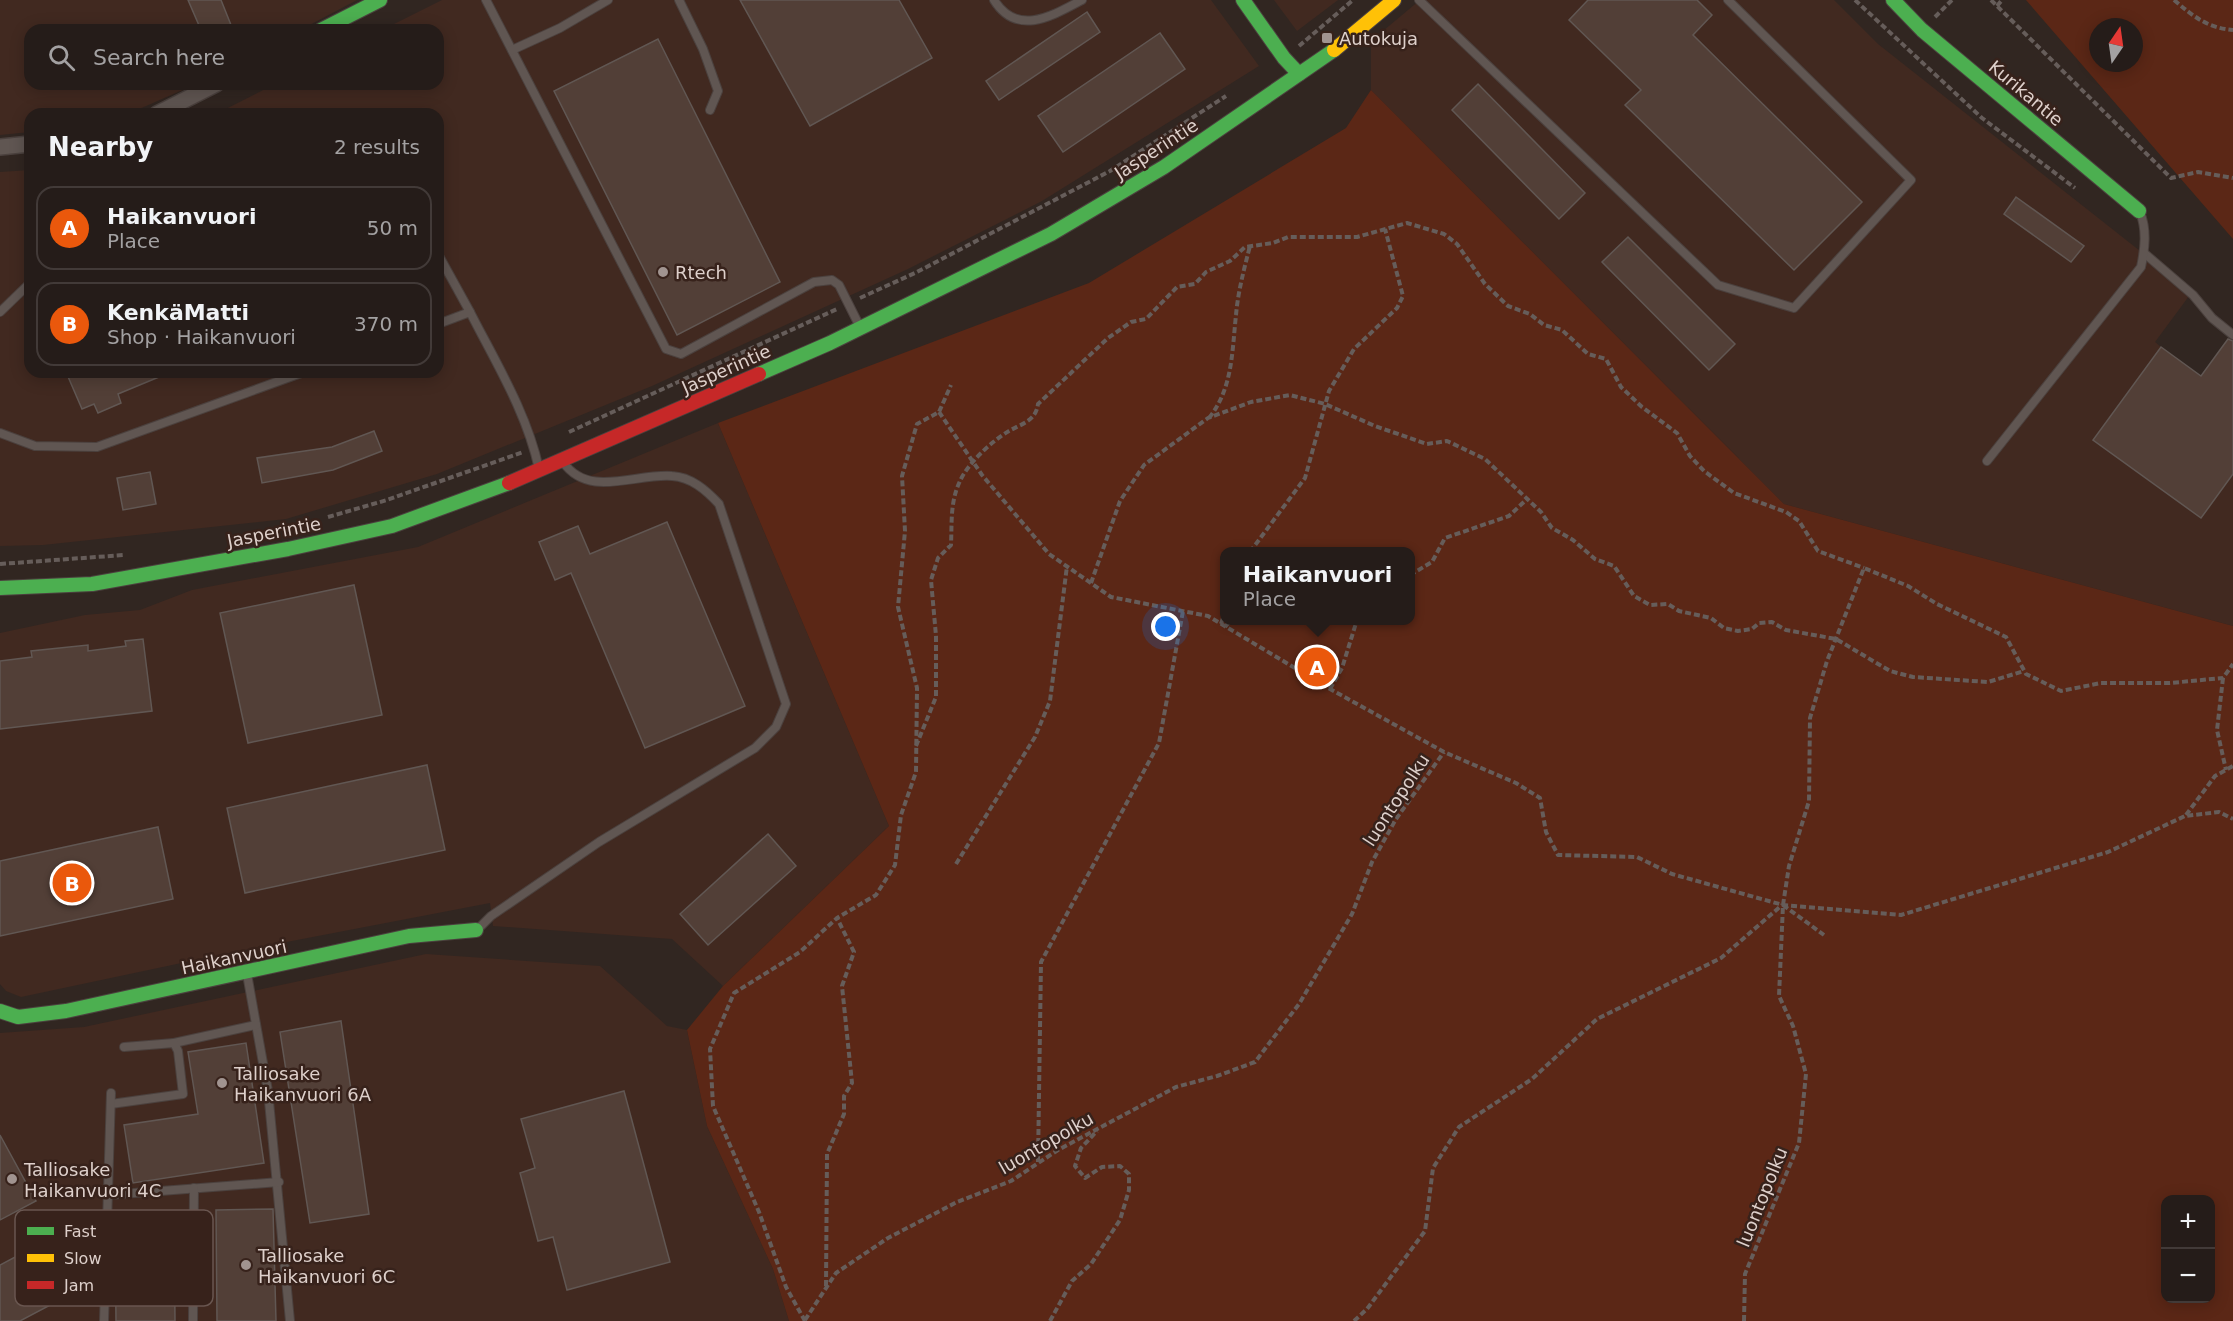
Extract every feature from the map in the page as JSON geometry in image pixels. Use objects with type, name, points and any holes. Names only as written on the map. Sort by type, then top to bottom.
[{"type":"main road","points":[[330,24],[354,9],[380,0]]},
{"type":"main road","points":[[1243,0],[1299,74]]},
{"type":"main road","name":"Jasperintie","points":[[0,588],[92,584],[288,549],[392,526],[496,489],[861,328],[1051,234],[1164,167],[1335,49],[1394,0]]},
{"type":"main road","name":"Kurikantie","points":[[1893,0],[1922,30],[2139,211]]},
{"type":"main road","name":"Haikanvuori","points":[[0,1011],[18,1017],[66,1011],[409,936],[476,930]]},
{"type":"street","points":[[169,108],[204,90]]},
{"type":"street","points":[[0,147],[24,145]]},
{"type":"lane","points":[[486,0],[666,349],[681,354],[814,282],[832,280],[839,285],[861,328]]},
{"type":"lane","points":[[512,50],[608,0]]},
{"type":"lane","points":[[679,0],[703,49],[718,91],[710,110]]},
{"type":"lane","points":[[994,0],[999,8],[1014,19],[1027,23],[1049,18],[1082,0]]},
{"type":"lane","points":[[1419,0],[1718,285],[1794,308],[1911,180],[1728,0]]},
{"type":"lane","points":[[1987,461],[2141,267],[2144,253],[2144,224],[2139,211]]},
{"type":"lane","points":[[2144,253],[2193,295],[2212,318],[2233,335]]},
{"type":"lane","points":[[444,265],[516,402],[535,448],[539,469]]},
{"type":"lane","points":[[0,312],[24,289]]},
{"type":"lane","points":[[444,322],[470,312]]},
{"type":"lane","points":[[0,432],[35,446],[97,447],[287,378]]},
{"type":"lane","points":[[476,930],[491,916],[599,842],[755,748],[776,727],[786,704],[719,504],[693,481],[672,476],[596,483],[570,473],[562,461]]},
{"type":"lane","points":[[247,973],[279,1182],[291,1321]]},
{"type":"lane","points":[[124,1047],[174,1043],[256,1026]]},
{"type":"lane","points":[[111,1104],[183,1094],[178,1051],[174,1043]]},
{"type":"lane","points":[[108,1210],[111,1093]]},
{"type":"lane","points":[[108,1195],[279,1182]]},
{"type":"lane","points":[[194,1188],[194,1210]]},
{"type":"lane","points":[[104,1306],[104,1321]]},
{"type":"lane","points":[[193,1306],[193,1321]]},
{"type":"path","points":[[1855,0],[1982,118],[2081,192]]},
{"type":"path","points":[[1991,0],[2171,178],[2198,172],[2233,178]]},
{"type":"path","points":[[1997,6],[2002,0]]},
{"type":"path","points":[[2174,0],[2199,21],[2219,29],[2233,30]]},
{"type":"path","points":[[916,746],[936,697],[936,636],[931,580],[938,558],[951,545],[951,505],[960,479],[973,462],[1008,431],[1026,423],[1037,411],[1038,404],[1108,338],[1131,322],[1146,319],[1177,288],[1195,284],[1206,272],[1230,261],[1245,247],[1273,243],[1288,237],[1358,237],[1407,223],[1451,239],[1485,284],[1508,306],[1530,314],[1545,325],[1562,330],[1588,354],[1606,359],[1622,387],[1642,407],[1677,433],[1690,456],[1704,471],[1734,493],[1786,512],[1799,522],[1818,551],[1908,586],[1937,604],[2006,637],[2026,674],[2061,691],[2101,684],[2170,683],[2223,678]]},
{"type":"path","points":[[1254,547],[1305,478],[1329,391],[1354,349],[1397,308],[1402,296],[1384,229]]},
{"type":"path","points":[[1091,583],[1120,501],[1144,465],[1208,418],[1218,406],[1231,368],[1241,279],[1250,246]]},
{"type":"path","points":[[805,1321],[786,1287],[759,1212],[713,1106],[710,1049],[734,993],[800,952],[837,918],[876,895],[895,865],[901,815],[916,772],[917,688],[898,607],[905,531],[902,476],[917,424],[939,412],[951,385]]},
{"type":"path","points":[[1208,418],[1251,402],[1290,395],[1325,404],[1375,426],[1427,444],[1448,441],[1485,459],[1527,499],[1552,528],[1573,540],[1595,559],[1614,566],[1634,596],[1650,605],[1668,604],[1679,611],[1712,618],[1724,628],[1738,631],[1752,629],[1759,623],[1772,622],[1786,630],[1836,639],[1890,671],[1913,677],[1988,682],[2024,670]]},
{"type":"path","points":[[939,412],[973,462],[1049,554],[1111,597],[1208,616],[1220,623]]},
{"type":"path","points":[[1415,572],[1432,562],[1445,538],[1509,516],[1527,499]]},
{"type":"path","points":[[956,864],[1035,737],[1050,701],[1067,566]]},
{"type":"path","points":[[1354,1321],[1367,1309],[1425,1231],[1433,1168],[1459,1127],[1532,1079],[1597,1019],[1721,958],[1783,905],[1789,866],[1809,801],[1810,718],[1827,661],[1864,568]]},
{"type":"path","points":[[1038,1163],[1041,962],[1159,743],[1183,611]]},
{"type":"path","points":[[1223,625],[1330,689],[1444,752]]},
{"type":"path","points":[[1330,689],[1342,668],[1356,625]]},
{"type":"path","points":[[2226,770],[2217,730],[2223,678],[2233,664]]},
{"type":"path","name":"luontopolku","points":[[805,1321],[836,1273],[888,1238],[957,1202],[1011,1181],[1099,1128],[1176,1087],[1256,1062],[1299,1004],[1352,914],[1372,862],[1396,819],[1444,752],[1516,783],[1540,798],[1546,832],[1558,855],[1637,857],[1672,874],[1783,905],[1779,996],[1792,1026],[1806,1074],[1804,1097],[1799,1143],[1745,1274],[1744,1321]]},
{"type":"path","points":[[2185,816],[2215,777],[2233,766]]},
{"type":"path","points":[[1783,905],[1901,915],[2108,852],[2185,816],[2219,812],[2233,819]]},
{"type":"path","points":[[1783,905],[1824,935]]},
{"type":"path","points":[[826,1289],[827,1154],[844,1114],[844,1096],[852,1083],[842,986],[854,952],[837,918]]},
{"type":"path","points":[[1050,1321],[1072,1281],[1091,1263],[1120,1220],[1129,1191],[1129,1174],[1120,1166],[1102,1167],[1085,1178],[1075,1166],[1081,1148],[1099,1128]]},
{"type":"shaded area","points":[[0,0],[357,0],[311,24],[24,24],[24,90],[182,90],[142,108],[24,108],[24,133],[0,135]]},
{"type":"shaded area","points":[[442,0],[1211,0],[1259,66],[1042,201],[908,269],[652,386],[437,474],[286,519],[43,545],[0,546],[0,172],[24,170],[24,378],[444,378],[444,108],[228,108],[263,90],[444,90],[444,24],[394,24]]},
{"type":"shaded area","points":[[1274,0],[1338,0],[1297,31]]},
{"type":"shaded area","points":[[1420,0],[1834,0],[1878,44],[2192,292],[2155,342],[2161,347],[2094,440],[2233,474],[2233,626],[1784,504],[1371,90],[1371,41]]},
{"type":"shaded area","points":[[2026,0],[2233,0],[2233,239]]},
{"type":"shaded area","points":[[1371,90],[1784,504],[2233,626],[2233,1321],[789,1321],[773,1269],[707,1126],[687,1030],[723,986],[889,826],[718,423],[1089,283],[1346,128]]},
{"type":"shaded area","points":[[718,423],[889,826],[723,986],[672,939],[493,926],[490,903],[224,954],[21,997],[6,991],[0,984],[0,633],[85,615],[140,610],[192,590],[418,547]]},
{"type":"shaded area","points":[[426,954],[600,966],[667,1026],[687,1030],[707,1126],[773,1269],[789,1321],[0,1321],[0,1033],[84,1027]]},
{"type":"building","points":[[188,0],[221,0],[231,24],[198,24]]},
{"type":"building","points":[[740,0],[899,0],[932,58],[810,126]]},
{"type":"building","points":[[1588,0],[1697,0],[1712,15],[1693,35],[1862,202],[1794,270],[1625,105],[1641,90],[1569,20]]},
{"type":"building","points":[[1087,12],[1100,32],[999,100],[986,81]]},
{"type":"building","points":[[1160,33],[1185,69],[1063,152],[1038,116]]},
{"type":"building","points":[[658,39],[780,282],[677,335],[554,91]]},
{"type":"building","points":[[1478,84],[1585,193],[1559,219],[1452,110]]},
{"type":"building","points":[[2016,197],[2084,246],[2071,262],[2004,214]]},
{"type":"building","points":[[1628,237],[1735,344],[1709,370],[1602,262]]},
{"type":"building","points":[[2228,339],[2233,341],[2233,474],[2201,518],[2093,440],[2161,347],[2201,376]]},
{"type":"building","points":[[69,378],[157,378],[118,394],[121,403],[98,413],[94,404],[82,409]]},
{"type":"building","points":[[374,431],[382,451],[333,470],[262,483],[257,458],[332,447]]},
{"type":"building","points":[[150,472],[156,504],[123,510],[117,478]]},
{"type":"building","points":[[667,522],[745,706],[645,748],[571,573],[555,580],[539,542],[578,526],[590,554]]},
{"type":"building","points":[[354,585],[382,715],[248,743],[220,613]]},
{"type":"building","points":[[143,639],[152,711],[0,729],[0,661],[32,657],[31,651],[88,645],[88,651],[126,646],[125,641]]},
{"type":"building","points":[[427,765],[445,850],[245,893],[227,808]]},
{"type":"building","points":[[158,827],[173,899],[0,936],[0,861]]},
{"type":"building","points":[[768,834],[796,866],[708,945],[680,914]]},
{"type":"building","points":[[341,1021],[369,1214],[310,1223],[280,1032]]},
{"type":"building","name":"Talliosake Haikanvuori 6A","points":[[246,1043],[264,1163],[133,1183],[124,1125],[198,1114],[188,1052]]},
{"type":"building","points":[[624,1091],[670,1262],[567,1290],[553,1237],[538,1241],[520,1173],[535,1168],[521,1119]]},
{"type":"building","name":"Talliosake Haikanvuori 4C","points":[[0,1135],[36,1201],[15,1210],[0,1220]]},
{"type":"building","name":"Talliosake Haikanvuori 6C","points":[[273,1209],[276,1321],[217,1321],[216,1210]]},
{"type":"building","points":[[15,1257],[15,1306],[48,1306],[20,1321],[0,1321],[0,1265]]},
{"type":"building","points":[[116,1306],[175,1306],[175,1321],[116,1321]]},
{"type":"traffic: fast","points":[[333,24],[380,0]]},
{"type":"traffic: fast","points":[[1243,0],[1284,58],[1299,74]]},
{"type":"traffic: fast","points":[[1893,0],[1922,30],[2139,211]]},
{"type":"traffic: fast","points":[[759,374],[830,343],[1051,234],[1164,167],[1334,50]]},
{"type":"traffic: fast","points":[[0,588],[92,584],[288,549],[392,526],[509,483]]},
{"type":"traffic: fast","points":[[0,1011],[18,1017],[66,1011],[409,936],[476,930]]},
{"type":"traffic: slow","points":[[1334,50],[1394,0]]},
{"type":"traffic: jam","points":[[509,483],[759,374]]},
{"type":"place","name":"Autokuja","points":[[1327,38]]},
{"type":"place","name":"Rtech","points":[[663,272]]},
{"type":"place","name":"Haikanvuori","points":[[1317,667]]},
{"type":"place","name":"KenkäMatti","points":[[72,883]]},
{"type":"place","name":"Talliosake Haikanvuori 6A","points":[[222,1083]]},
{"type":"place","name":"Talliosake Haikanvuori 4C","points":[[12,1179]]},
{"type":"place","name":"Talliosake Haikanvuori 6C","points":[[246,1265]]}]
